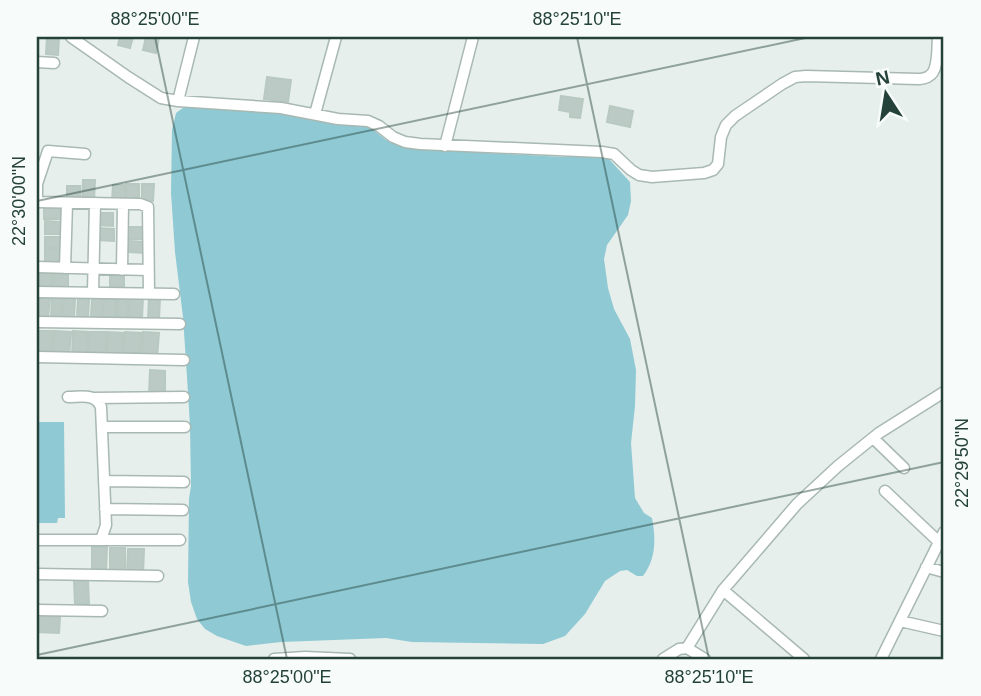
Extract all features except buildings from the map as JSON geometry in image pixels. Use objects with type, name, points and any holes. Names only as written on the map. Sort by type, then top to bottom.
[{"type":"street","points":[[71,37],[162,98],[253,105],[338,119],[368,121],[405,142],[602,152],[614,154],[639,175],[652,177],[713,170],[718,164],[721,137],[726,125],[735,116],[795,77],[927,78],[935,68],[938,37]]},
{"type":"street","points":[[178,101],[194,37]]},
{"type":"street","points":[[315,114],[335,37]]},
{"type":"street","points":[[445,146],[473,37]]},
{"type":"street","points":[[37,62],[54,63]]},
{"type":"street","points":[[85,154],[51,150],[46,152],[37,184],[37,201],[148,207],[149,294]]},
{"type":"street","points":[[65,268],[67,203]]},
{"type":"street","points":[[93,293],[94,203]]},
{"type":"street","points":[[122,270],[123,204]]},
{"type":"street","points":[[37,267],[148,270]]},
{"type":"street","points":[[37,292],[174,294]]},
{"type":"street","points":[[37,322],[180,324]]},
{"type":"street","points":[[37,357],[184,360]]},
{"type":"street","points":[[687,648],[723,590],[797,504],[873,438],[944,391]]},
{"type":"street","points":[[68,397],[184,397]]},
{"type":"street","points":[[94,397],[101,407],[106,525],[101,540]]},
{"type":"street","points":[[102,428],[185,427]]},
{"type":"street","points":[[873,438],[904,468]]},
{"type":"street","points":[[104,481],[184,482]]},
{"type":"street","points":[[885,491],[939,542]]},
{"type":"street","points":[[105,509],[183,510]]},
{"type":"street","points":[[882,659],[944,532]]},
{"type":"street","points":[[37,540],[180,540]]},
{"type":"street","points":[[926,568],[944,572]]},
{"type":"street","points":[[37,574],[158,576]]},
{"type":"street","points":[[723,590],[804,659]]},
{"type":"street","points":[[37,610],[102,611]]},
{"type":"street","points":[[900,621],[944,631]]},
{"type":"street","points":[[663,659],[679,649],[687,648],[705,659]]},
{"type":"street","points":[[274,659],[350,659]]},
{"type":"water","points":[[187,105],[269,110],[362,124],[397,145],[450,151],[564,157],[598,155],[608,158],[630,182],[631,201],[628,215],[607,245],[604,259],[614,309],[630,339],[636,370],[631,443],[635,498],[644,513],[652,518],[654,534],[653,556],[643,576],[637,576],[627,570],[620,571],[605,581],[585,614],[565,636],[543,644],[412,642],[386,638],[246,646],[205,629],[197,619],[188,582],[190,426],[171,193],[172,130],[176,113]]},
{"type":"water","points":[[37,422],[64,422],[65,518],[58,518],[57,523],[37,523]]}]
